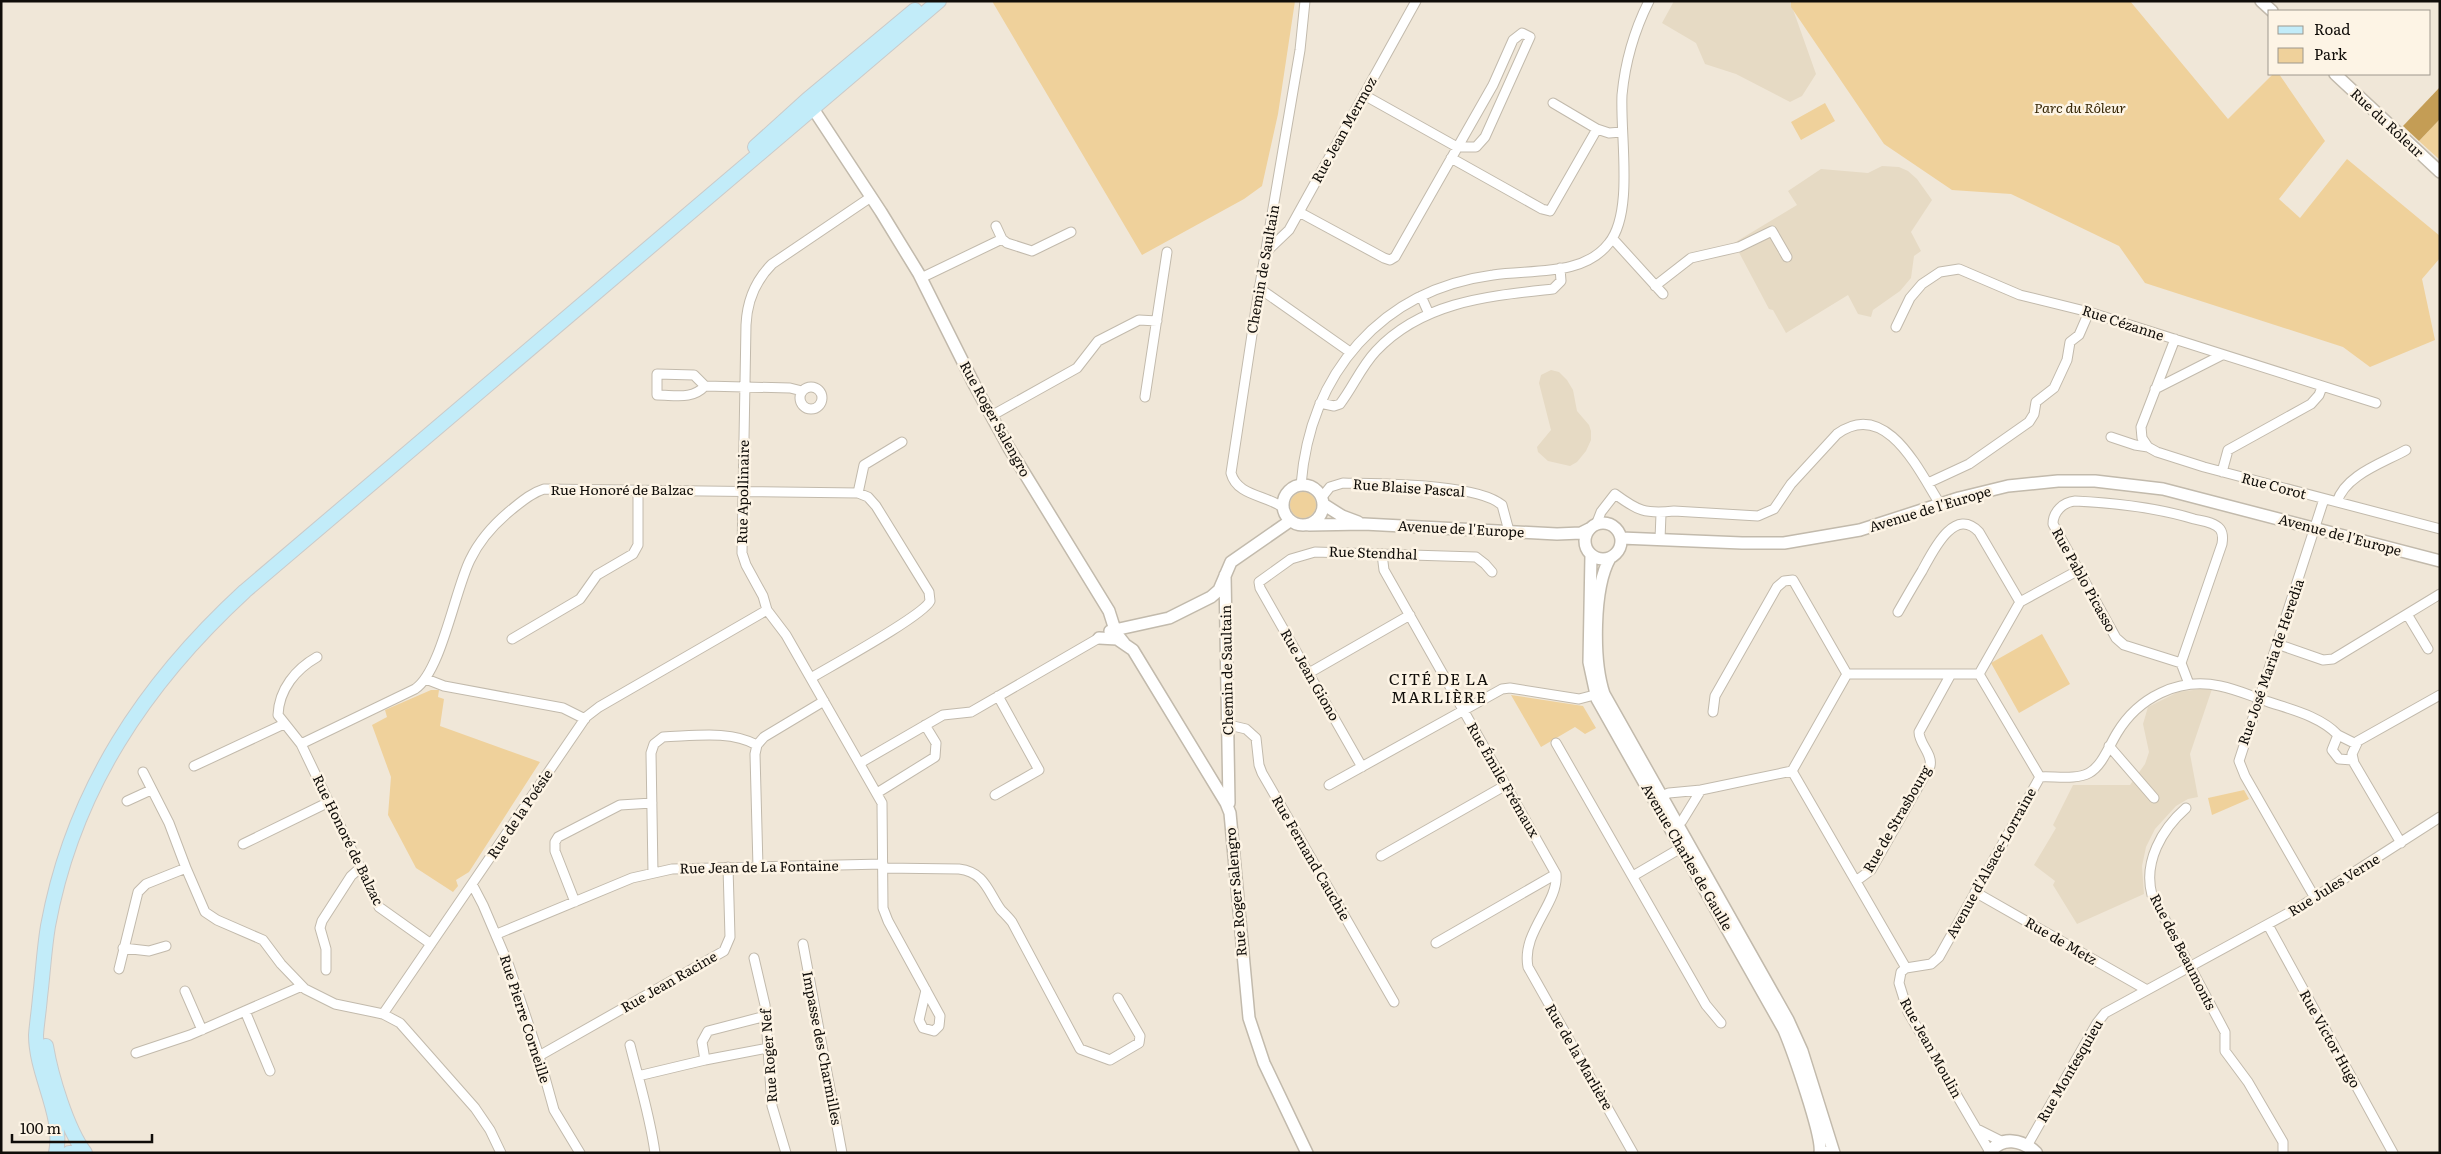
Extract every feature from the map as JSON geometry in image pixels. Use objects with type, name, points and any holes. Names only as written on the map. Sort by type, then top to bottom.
[{"type":"main road","points":[[56,1153],[57,1124],[43,1080],[37,1041],[40,996],[50,915],[61,872],[80,818],[116,744],[152,689],[206,627],[245,591],[686,214],[926,1]]},
{"type":"main road","points":[[810,104],[938,1]]},
{"type":"main road","points":[[40,996],[44,1036],[52,1073],[74,1133],[85,1153]]},
{"type":"main road","points":[[1990,1152],[2003,1142],[2014,1141],[2033,1150]]},
{"type":"main road","points":[[69,1153],[77,1153]]},
{"type":"main road","points":[[1821,1153],[1833,1153]]},
{"type":"street","name":"Chemin de Saultain","points":[[1282,507],[1246,491],[1236,482],[1231,472],[1259,288],[1299,58],[1305,1]]},
{"type":"street","name":"Rue Jean Mermoz","points":[[1265,253],[1284,236],[1299,212],[1416,1]]},
{"type":"street","points":[[1301,484],[1306,450],[1320,403],[1332,379],[1350,352],[1373,328],[1399,308],[1421,296],[1465,279],[1578,265],[1592,259],[1613,238],[1623,210],[1622,98],[1626,72],[1638,27],[1649,1]]},
{"type":"street","points":[[2261,1],[2271,10]]},
{"type":"street","points":[[1299,212],[1384,258],[1392,259],[1451,158],[1457,147],[1493,85],[1512,40],[1519,34],[1527,34],[1530,40],[1483,140],[1476,147],[1457,147],[1364,95]]},
{"type":"street","name":"Rue du Rôleur","points":[[2336,75],[2440,172]]},
{"type":"street","name":"Rue Roger Salengro","points":[[810,104],[921,278],[991,416],[1109,611],[1115,630],[1128,646],[1225,799],[1230,813],[1249,1018],[1264,1063],[1305,1151]]},
{"type":"street","points":[[1552,104],[1597,129],[1609,133],[1622,132]]},
{"type":"street","points":[[1451,158],[1542,209],[1550,210],[1597,129]]},
{"type":"street","name":"Rue Apollinaire","points":[[871,197],[772,264],[761,277],[747,309],[743,557],[763,596],[767,610],[781,626],[877,793],[884,810],[884,912],[926,990]]},
{"type":"street","points":[[996,226],[1002,239],[1007,243],[1032,251],[1071,232]]},
{"type":"street","points":[[1655,286],[1691,258],[1739,247],[1772,231],[1787,257]]},
{"type":"street","points":[[1613,238],[1663,294]]},
{"type":"street","points":[[921,278],[1002,239]]},
{"type":"street","points":[[1145,397],[1167,252]]},
{"type":"street","points":[[1320,403],[1334,406],[1340,404],[1376,351],[1392,338],[1429,314],[1474,299],[1553,289],[1561,281],[1560,268]]},
{"type":"street","name":"Rue Cézanne","points":[[1896,327],[1910,298],[1918,288],[1936,274],[1948,269],[1970,272],[2032,298],[2089,312],[2376,403]]},
{"type":"street","points":[[1259,288],[1350,352]]},
{"type":"street","points":[[1421,296],[1429,314]]},
{"type":"street","points":[[1928,483],[1968,464],[2029,422],[2034,414],[2036,402],[2055,385],[2067,360],[2070,342],[2079,334],[2089,312]]},
{"type":"street","points":[[991,416],[1077,368],[1098,341],[1139,320],[1157,321]]},
{"type":"street","points":[[2148,447],[2142,438],[2141,430],[2175,339]]},
{"type":"street","points":[[2155,389],[2222,355]]},
{"type":"street","points":[[705,386],[694,395],[657,395],[657,374],[694,375],[705,386],[790,388],[802,391]]},
{"type":"street","points":[[2222,472],[2228,450],[2311,404],[2319,395],[2322,386]]},
{"type":"street","points":[[1593,527],[1603,523],[1612,525],[1621,538],[1619,549],[1610,558],[1599,559],[1589,552],[1585,539],[1601,512],[1615,494],[1639,511],[1661,514],[1674,511],[1758,516],[1769,512],[1779,504],[1791,484],[1842,431],[1873,425],[1885,430],[1906,451],[1940,504]]},
{"type":"street","name":"Rue Corot","points":[[2111,437],[2148,447],[2164,455],[2222,472],[2440,529]]},
{"type":"street","points":[[811,678],[884,635],[924,609],[930,601],[929,592],[874,503],[868,497],[858,493],[864,465],[902,442]]},
{"type":"street","points":[[2337,502],[2341,491],[2349,482],[2406,450]]},
{"type":"street","name":"Avenue de l'Europe","points":[[1621,538],[1742,544],[1792,542],[1860,530],[1940,504],[2017,485],[2095,480],[2163,490],[2440,561]]},
{"type":"street","name":"Rue Blaise Pascal","points":[[1322,501],[1330,487],[1343,483],[1471,492],[1495,500],[1502,505],[1506,512],[1509,531]]},
{"type":"street","points":[[1301,484],[1314,488],[1322,501],[1319,517],[1309,524],[1299,525],[1290,521],[1282,507],[1286,493],[1294,486],[1301,484]]},
{"type":"street","name":"Rue Honoré de Balzac","points":[[426,679],[439,650],[470,558],[482,539],[497,521],[531,495],[544,489],[858,493]]},
{"type":"street","points":[[512,639],[580,600],[597,575],[635,552],[638,545],[638,490]]},
{"type":"street","name":"Rue José Maria de Heredia","points":[[2315,898],[2240,764],[2241,751],[2324,499]]},
{"type":"street","name":"Avenue de l'Europe","points":[[1322,501],[1342,516],[1364,524]]},
{"type":"street","name":"Rue Pablo Picasso","points":[[2071,501],[2118,503],[2157,508],[2217,527],[2222,532],[2222,544],[2181,664],[2118,641],[2077,571],[2053,524],[2058,510],[2071,501]]},
{"type":"street","points":[[1660,539],[1661,514]]},
{"type":"street","points":[[860,763],[946,714],[971,712],[1115,630],[1169,618],[1211,597],[1219,590],[1229,565],[1235,558],[1290,521]]},
{"type":"street","name":"Avenue de l'Europe","points":[[1309,524],[1364,524],[1557,534],[1579,533],[1593,527]]},
{"type":"street","points":[[1898,612],[1939,541],[1950,529],[1962,524],[1970,525],[1979,532],[2020,602]]},
{"type":"street","name":"Avenue de l'Europe","points":[[1557,534],[1589,552]]},
{"type":"street","name":"Rue Stendhal","points":[[1259,584],[1263,578],[1303,554],[1327,552],[1476,557],[1492,572]]},
{"type":"street","name":"Avenue Charles de Gaulle","points":[[1589,552],[1592,578],[1589,654],[1600,693],[1784,1030],[1817,1132],[1821,1153]]},
{"type":"street","name":"Rue Émile Frémaux","points":[[1382,554],[1383,567],[1556,874]]},
{"type":"street","name":"Avenue Charles de Gaulle","points":[[1600,693],[1597,636],[1601,579],[1610,558]]},
{"type":"street","points":[[1847,674],[1979,674],[2020,602],[2077,571]]},
{"type":"street","name":"Chemin de Saultain","points":[[1225,575],[1230,813]]},
{"type":"street","points":[[1713,712],[1715,696],[1777,587],[1784,582],[1793,580],[1847,674]]},
{"type":"street","name":"Rue Jean Giono","points":[[1259,584],[1362,767]]},
{"type":"street","points":[[2277,644],[2330,660],[2440,594]]},
{"type":"street","points":[[1211,597],[1220,599],[1225,606]]},
{"type":"street","name":"Rue de la Poésie","points":[[383,1014],[584,719],[599,707],[767,610]]},
{"type":"street","points":[[2407,614],[2428,649]]},
{"type":"street","points":[[1309,673],[1410,615]]},
{"type":"street","points":[[1099,638],[1114,638],[1128,646],[1136,632],[1146,624]]},
{"type":"street","points":[[194,766],[284,724],[278,715],[289,682],[300,667],[317,657]]},
{"type":"street","points":[[2181,664],[2189,684]]},
{"type":"street","points":[[1657,797],[1792,771],[1847,674]]},
{"type":"street","name":"Rue de Strasbourg","points":[[1856,881],[1872,868],[1930,764],[1919,732],[1951,674]]},
{"type":"street","name":"Avenue d'Alsace-Lorraine","points":[[1906,968],[1928,964],[1936,960],[2040,776],[1979,674]]},
{"type":"street","points":[[301,744],[415,689],[426,679],[444,686],[563,708],[584,719]]},
{"type":"street","points":[[2040,776],[2085,775],[2095,769],[2125,721],[2142,703],[2165,691],[2189,684],[2220,686],[2259,698],[2314,718],[2338,735],[2356,744]]},
{"type":"street","points":[[1329,785],[1507,687],[1579,698],[1600,693]]},
{"type":"street","points":[[2401,843],[2352,760],[2352,754],[2356,744],[2440,694]]},
{"type":"street","points":[[996,795],[1039,770],[998,696]]},
{"type":"street","points":[[758,867],[755,754],[757,745],[764,736],[824,701]]},
{"type":"street","name":"Rue Honoré de Balzac","points":[[284,724],[301,744],[360,868],[382,909],[431,944]]},
{"type":"street","points":[[877,793],[936,757],[936,743],[925,725]]},
{"type":"street","name":"Rue Fernand Cauchie","points":[[1229,725],[1246,729],[1256,738],[1258,765],[1262,773],[1394,1002]]},
{"type":"street","points":[[2338,735],[2332,750],[2335,756],[2339,759],[2352,760]]},
{"type":"street","points":[[653,873],[651,750],[660,738],[731,736],[744,738],[757,745]]},
{"type":"street","points":[[1556,743],[1706,1004],[1721,1023]]},
{"type":"street","points":[[2109,746],[2154,798]]},
{"type":"street","points":[[1792,771],[1906,968]]},
{"type":"street","points":[[143,772],[171,829],[205,912],[215,919],[263,940],[281,964],[302,986],[335,1004],[383,1014],[403,1026],[471,1104],[490,1130],[501,1153]]},
{"type":"street","points":[[1211,776],[1220,777],[1228,773]]},
{"type":"street","points":[[1381,856],[1506,785]]},
{"type":"street","points":[[127,801],[152,790]]},
{"type":"street","points":[[1674,826],[1701,790]]},
{"type":"street","points":[[243,844],[329,802]]},
{"type":"street","points":[[576,902],[555,851],[555,842],[558,837],[620,805],[652,804]]},
{"type":"street","name":"Rue des Beaumonts","points":[[2186,808],[2172,821],[2159,840],[2153,858],[2150,885],[2154,899],[2225,1032],[2225,1051],[2248,1082],[2283,1142],[2283,1153]]},
{"type":"street","name":"Rue Jules Verne","points":[[2226,947],[2315,898],[2440,816]]},
{"type":"street","points":[[1633,876],[1685,846]]},
{"type":"street","name":"Avenue Charles de Gaulle","points":[[1685,846],[1792,1026],[1802,1051],[1833,1153]]},
{"type":"street","name":"Rue Jean de La Fontaine","points":[[496,934],[625,881],[653,873],[685,868],[883,866],[960,868],[971,871],[982,878],[1001,909],[1012,922],[1080,1049],[1110,1060],[1139,1043],[1140,1036],[1118,998]]},
{"type":"street","name":"Rue Jean Racine","points":[[540,1056],[724,951],[730,937],[728,867]]},
{"type":"street","points":[[119,969],[140,889],[146,884],[186,868]]},
{"type":"street","points":[[326,970],[326,946],[320,925],[350,876],[360,868]]},
{"type":"street","points":[[1436,943],[1556,874]]},
{"type":"street","name":"Rue de la Marlière","points":[[1556,874],[1554,889],[1529,945],[1527,961],[1530,972],[1633,1153]]},
{"type":"street","name":"Rue Pierre Corneille","points":[[472,884],[496,934],[540,1056],[554,1110],[580,1153]]},
{"type":"street","name":"Rue de Metz","points":[[1975,892],[2147,990]]},
{"type":"street","name":"Rue Victor Hugo","points":[[2268,925],[2393,1153]]},
{"type":"street","name":"Impasse des Charmilles","points":[[803,944],[842,1153]]},
{"type":"street","points":[[123,948],[149,952],[166,946]]},
{"type":"street","name":"Rue Montesquieu","points":[[2033,1150],[2100,1019],[2105,1013],[2226,947]]},
{"type":"street","name":"Rue Roger Nef","points":[[754,958],[766,1016],[772,1106],[786,1153]]},
{"type":"street","name":"Rue Jean Moulin","points":[[1906,968],[1901,972],[1898,983],[1908,1012],[1990,1152]]},
{"type":"street","points":[[136,1053],[202,1030],[302,986]]},
{"type":"street","points":[[185,991],[202,1030]]},
{"type":"street","points":[[245,1011],[270,1070]]},
{"type":"street","points":[[705,1060],[702,1042],[708,1031],[766,1016]]},
{"type":"street","points":[[630,1045],[650,1119],[655,1153]]},
{"type":"street","points":[[638,1076],[705,1060],[768,1048]]},
{"type":"street","points":[[1976,1128],[1990,1137],[2003,1142]]},
{"type":"shaded area","points":[[1674,1],[1790,1],[1816,74],[1802,96],[1790,102],[1736,74],[1705,64],[1696,43],[1662,23]]},
{"type":"shaded area","points":[[2440,87],[2440,119],[2419,141],[2403,126]]},
{"type":"shaded area","points":[[1882,166],[1899,167],[1908,171],[1917,179],[1932,200],[1911,232],[1921,251],[1914,256],[1911,278],[1900,291],[1873,310],[1871,317],[1858,314],[1848,295],[1786,333],[1773,310],[1769,309],[1734,243],[1797,205],[1788,191],[1821,169],[1868,173]]},
{"type":"shaded area","points":[[1551,370],[1559,372],[1567,380],[1573,390],[1577,411],[1589,425],[1591,431],[1591,440],[1586,451],[1577,462],[1570,466],[1548,461],[1538,452],[1537,447],[1551,430],[1539,383],[1541,375]]},
{"type":"shaded area","points":[[2212,689],[2190,754],[2198,797],[2188,799],[2176,806],[2155,829],[2146,847],[2142,866],[2144,894],[2077,924],[2053,885],[2055,881],[2034,865],[2056,828],[2053,825],[2073,785],[2130,785],[2145,764],[2149,752],[2143,724],[2148,707],[2178,692]]},
{"type":"green space","points":[[992,1],[1295,1],[1278,114],[1262,186],[1244,199],[1142,255]]},
{"type":"green space","name":"Parc du Rôleur","points":[[1791,1],[2130,1],[2228,119],[2272,75],[2280,75],[2325,141],[2279,199],[2300,218],[2347,159],[2440,236],[2440,258],[2422,279],[2435,340],[2370,367],[2343,347],[2145,283],[2119,246],[2011,194],[1952,190],[1884,144],[1791,7]]},
{"type":"green space","points":[[1825,103],[1835,121],[1801,140],[1791,122]]},
{"type":"green space","points":[[2440,119],[2440,160],[2419,141]]},
{"type":"green space","points":[[1303,492],[1313,495],[1316,505],[1313,515],[1303,518],[1293,515],[1290,505],[1293,495]]},
{"type":"green space","points":[[2042,634],[2070,684],[2019,713],[1991,663]]},
{"type":"green space","points":[[431,690],[439,690],[438,697],[444,699],[440,726],[540,762],[469,872],[456,880],[458,886],[453,892],[416,868],[388,815],[391,777],[372,725],[387,717],[385,710]]},
{"type":"green space","points":[[1511,695],[1583,706],[1596,728],[1585,734],[1575,727],[1541,747]]},
{"type":"green space","points":[[2244,790],[2249,799],[2212,815],[2208,798]]},
{"type":"district","name":"CITÉ DE LA MARLIÈRE","points":[[1439,688]]}]
